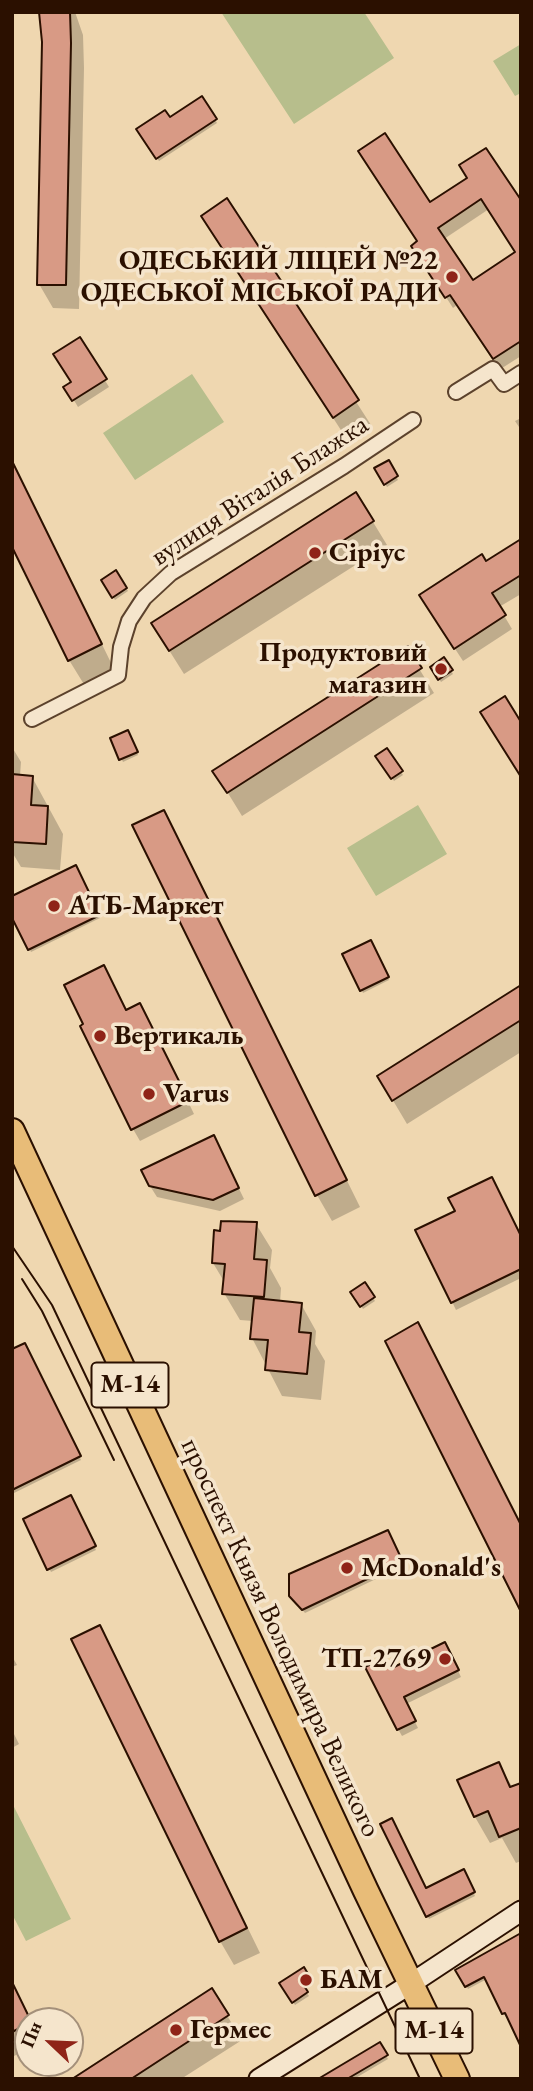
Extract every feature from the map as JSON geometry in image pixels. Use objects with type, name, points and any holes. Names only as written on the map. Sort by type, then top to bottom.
[{"type":"highway","name":"проспект Князя Володимира Великого","points":[[12,1131],[296,1742],[457,2079]]},
{"type":"street","points":[[456,393],[493,369],[504,384],[521,373]]},
{"type":"street","name":"вулиця Віталія Блажка","points":[[32,719],[118,675],[121,648],[129,621],[144,598],[171,573],[413,420]]},
{"type":"street","points":[[259,2079],[521,1911]]},
{"type":"green space","points":[[221,12],[364,12],[394,58],[294,124]]},
{"type":"green space","points":[[521,44],[521,93],[515,96],[493,61]]},
{"type":"green space","points":[[192,374],[224,422],[135,480],[103,433]]},
{"type":"green space","points":[[418,805],[447,854],[376,896],[347,848]]},
{"type":"green space","points":[[12,1803],[71,1919],[26,1941],[12,1914]]},
{"type":"building","points":[[39,12],[70,12],[66,285],[37,285],[42,42]]},
{"type":"building","points":[[202,96],[217,119],[156,159],[136,129],[165,110],[170,117]]},
{"type":"building","points":[[385,133],[430,202],[467,178],[459,165],[486,148],[521,200],[521,341],[493,359],[450,295],[445,298],[411,246],[417,241],[358,151]],"holes":[[[481,199],[515,252],[473,280],[438,228]]]},
{"type":"building","points":[[227,198],[359,400],[333,418],[201,216]]},
{"type":"building","points":[[80,337],[107,379],[72,401],[63,387],[71,382],[53,354]]},
{"type":"building","points":[[389,460],[398,476],[384,485],[374,468]]},
{"type":"building","points":[[12,461],[102,644],[68,661],[12,547]]},
{"type":"building","points":[[356,492],[374,521],[169,651],[151,623]]},
{"type":"building","points":[[521,539],[521,575],[492,593],[506,615],[454,649],[419,595],[482,554],[486,561]]},
{"type":"building","points":[[116,570],[127,588],[112,598],[101,580]]},
{"type":"building","points":[[408,646],[422,668],[227,793],[212,771]]},
{"type":"building","name":"Продуктовий магазин","points":[[444,657],[453,670],[438,680],[430,667]]},
{"type":"building","points":[[505,696],[521,722],[521,777],[480,712]]},
{"type":"building","points":[[128,730],[138,752],[119,760],[110,738]]},
{"type":"building","points":[[387,748],[403,771],[391,779],[375,756]]},
{"type":"building","points":[[12,774],[33,776],[31,805],[48,806],[46,844],[12,842]]},
{"type":"building","points":[[164,810],[347,1180],[315,1196],[132,825]]},
{"type":"building","name":"АТБ-Маркет","points":[[76,865],[100,915],[28,950],[12,918],[12,896]]},
{"type":"building","points":[[371,940],[389,977],[360,991],[342,954]]},
{"type":"building","points":[[104,965],[126,1010],[140,1003],[189,1101],[131,1130],[80,1026],[83,1024],[64,985]]},
{"type":"building","points":[[521,985],[521,1020],[392,1101],[377,1076]]},
{"type":"building","points":[[214,1135],[239,1188],[213,1200],[149,1186],[141,1170]]},
{"type":"building","points":[[492,1177],[521,1236],[521,1269],[451,1303],[415,1230],[455,1211],[448,1198]]},
{"type":"building","points":[[221,1221],[257,1222],[254,1259],[267,1260],[264,1297],[222,1294],[225,1264],[212,1263],[214,1230],[220,1231]]},
{"type":"building","points":[[365,1282],[375,1297],[360,1307],[350,1292]]},
{"type":"building","points":[[254,1298],[302,1303],[299,1332],[311,1333],[307,1374],[265,1370],[268,1340],[250,1339]]},
{"type":"building","points":[[418,1322],[521,1525],[521,1612],[385,1341]]},
{"type":"building","points":[[25,1343],[81,1456],[12,1490],[12,1349]]},
{"type":"building","points":[[71,1495],[96,1546],[47,1570],[23,1519]]},
{"type":"building","name":"McDonald's","points":[[388,1530],[403,1562],[302,1610],[289,1596],[289,1574]]},
{"type":"building","points":[[100,1625],[247,1928],[219,1942],[71,1639]]},
{"type":"building","points":[[445,1642],[459,1670],[404,1697],[416,1721],[397,1730],[365,1667],[384,1658],[390,1669]]},
{"type":"building","points":[[499,1762],[510,1787],[521,1783],[521,1828],[499,1837],[488,1811],[474,1817],[457,1780]]},
{"type":"building","points":[[392,1818],[426,1888],[464,1869],[475,1892],[426,1917],[380,1824]]},
{"type":"building","points":[[521,1933],[521,2047],[484,1977],[465,1987],[455,1970]]},
{"type":"building","points":[[304,1967],[311,1979],[303,1984],[308,1992],[292,2003],[279,1983]]},
{"type":"building","points":[[12,1982],[24,2007],[14,2007],[12,2032]]},
{"type":"building","points":[[212,1988],[229,2015],[131,2079],[72,2079],[84,2077],[84,2071]]},
{"type":"building","points":[[380,2042],[388,2055],[347,2079],[318,2079]]},
{"type":"tram line","points":[[12,1246],[52,1305],[420,2079]]},
{"type":"tram line","points":[[22,1279],[42,1311],[114,1460]]},
{"type":"place","name":"ОДЕСЬКИЙ ЛІЦЕЙ №22 ОДЕСЬКОЇ МІСЬКОЇ РАДИ","points":[[452,277]]},
{"type":"place","name":"Сіріус","points":[[315,553]]},
{"type":"place","name":"Продуктовий магазин","points":[[441,669]]},
{"type":"place","name":"АТБ-Маркет","points":[[54,906]]},
{"type":"place","name":"Вертикаль","points":[[100,1036]]},
{"type":"place","name":"Varus","points":[[149,1094]]},
{"type":"place","name":"McDonald's","points":[[347,1568]]},
{"type":"place","name":"ТП-2769","points":[[445,1659]]},
{"type":"place","name":"БАМ","points":[[306,1980]]},
{"type":"place","name":"Гермес","points":[[176,2030]]}]
